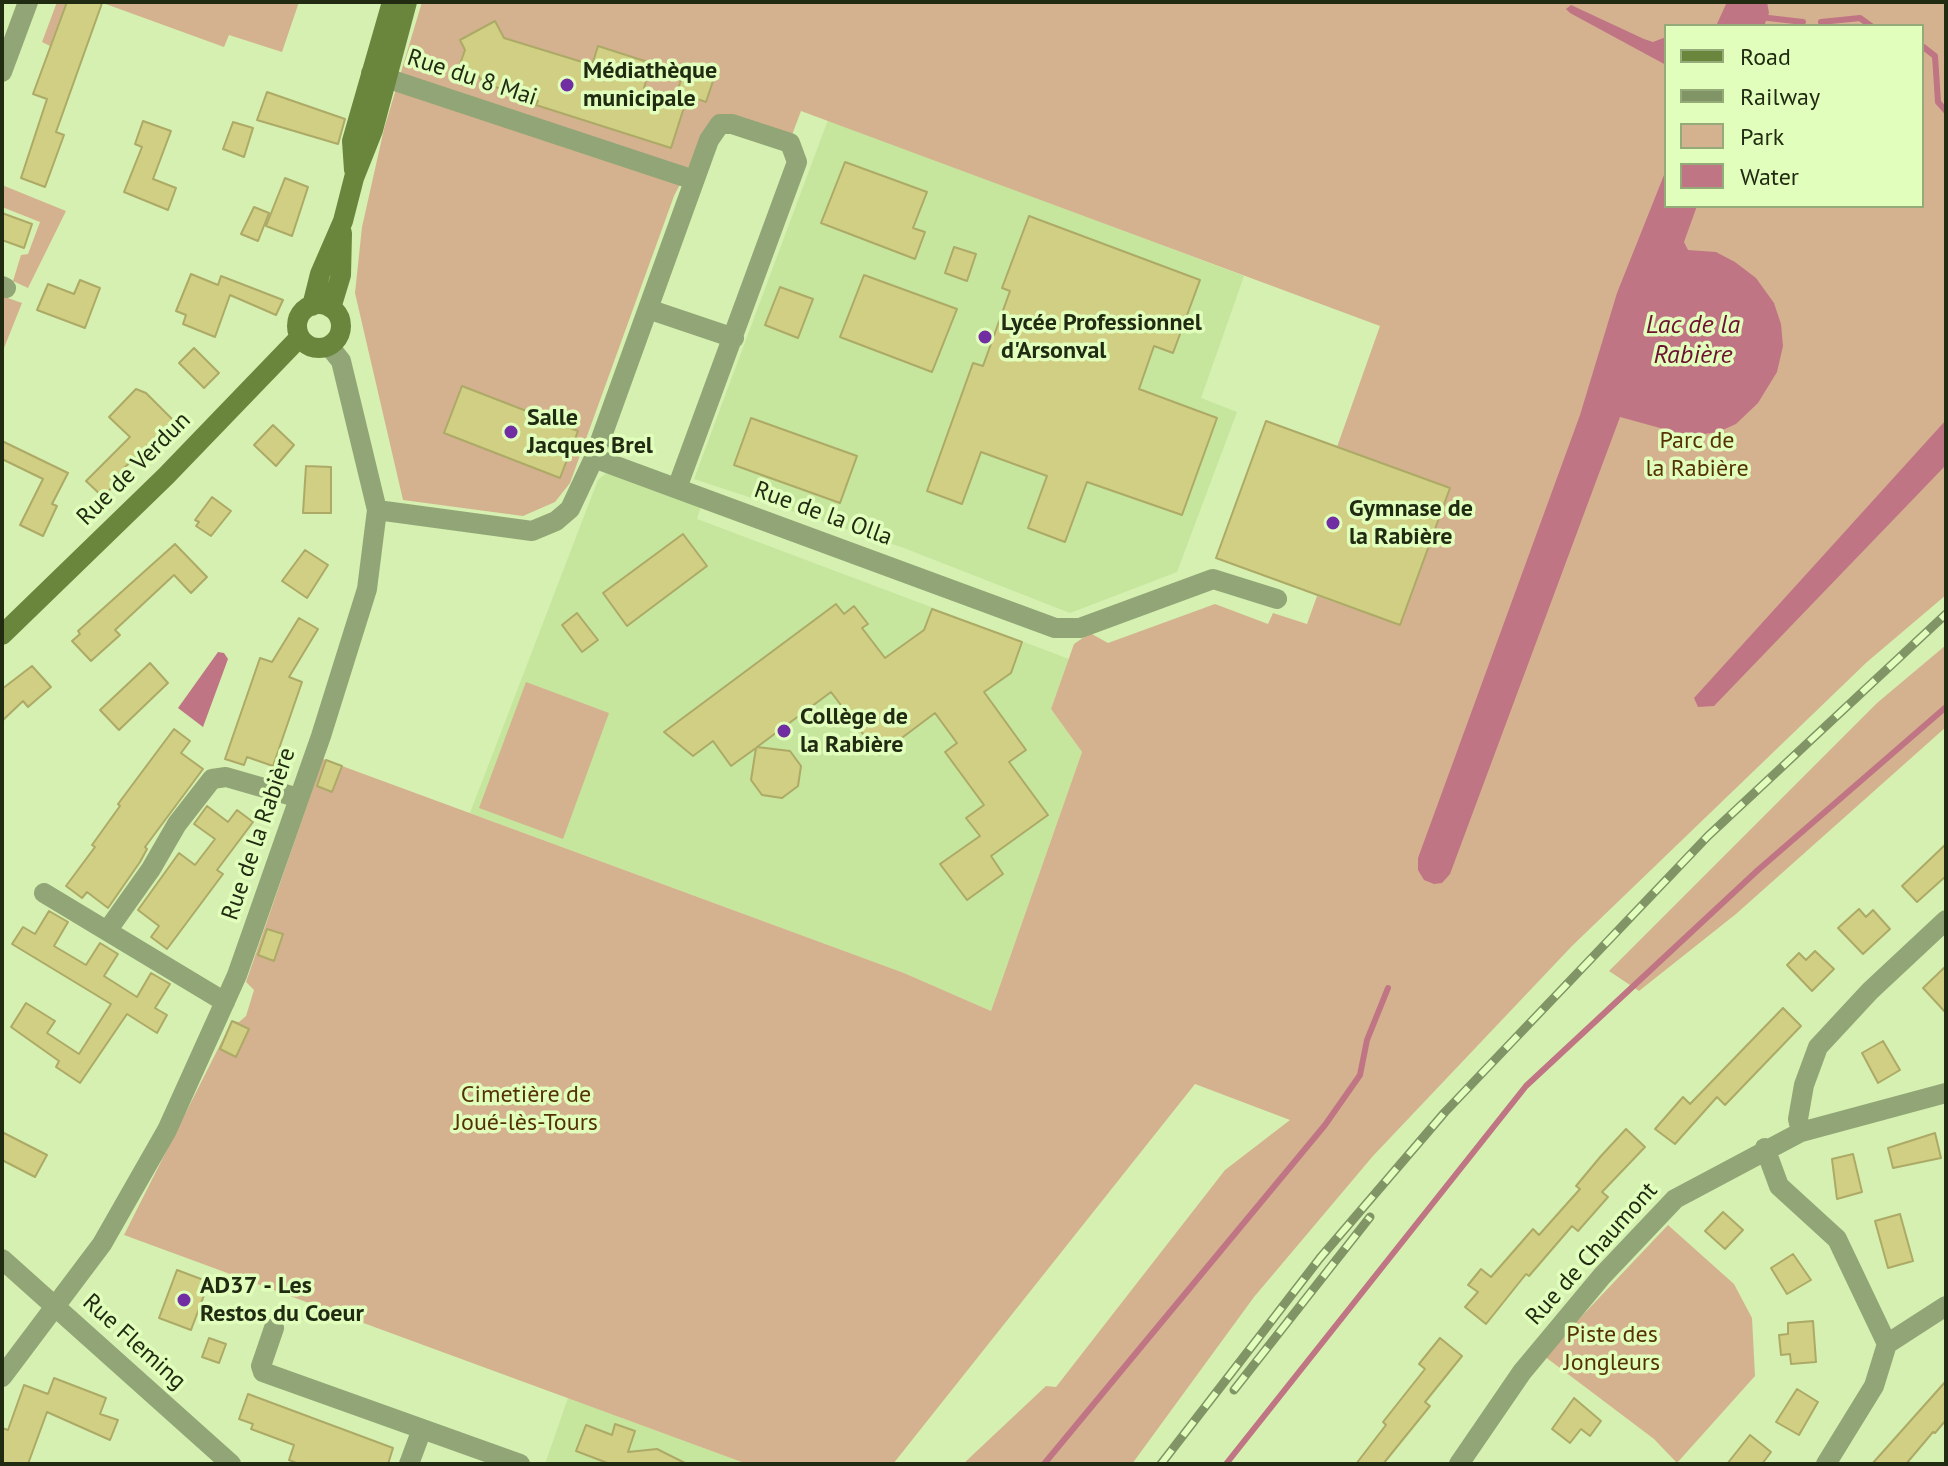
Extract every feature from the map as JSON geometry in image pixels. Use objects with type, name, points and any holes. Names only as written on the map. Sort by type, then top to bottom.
[{"type":"main road","points":[[321,307],[341,324],[338,337],[329,346],[310,346],[300,337],[298,319],[321,307],[341,275],[343,221],[354,178],[373,130],[392,2]]},
{"type":"main road","points":[[379,75],[407,2]]},
{"type":"main road","name":"Rue de Verdun","points":[[2,635],[166,476],[300,337]]},
{"type":"street","points":[[2,72],[28,2]]},
{"type":"street","name":"Rue du 8 Mai","points":[[379,75],[694,180]]},
{"type":"street","points":[[377,510],[532,531],[556,521],[570,509],[594,458],[709,140],[720,124],[732,124],[790,143],[797,162],[677,488]]},
{"type":"street","points":[[648,309],[734,338]]},
{"type":"street","name":"Rue de la Rabière","points":[[2,1377],[102,1244],[167,1130],[225,1002],[299,798],[367,589],[377,510],[341,361],[329,346]]},
{"type":"street","name":"Rue de la Olla","points":[[594,458],[1055,628],[1080,628],[1213,579],[1277,599]]},
{"type":"street","points":[[107,931],[151,869],[177,824],[212,779],[226,777],[299,798]]},
{"type":"street","points":[[44,893],[225,1002]]},
{"type":"street","points":[[1801,1132],[1798,1119],[1804,1085],[1818,1047],[1870,991],[1946,920]]},
{"type":"street","name":"Rue de Chaumont","points":[[1459,1464],[1522,1372],[1602,1276],[1675,1199],[1765,1148],[1801,1132],[1946,1093]]},
{"type":"street","points":[[1765,1148],[1779,1186],[1837,1239],[1887,1344]]},
{"type":"street","name":"Rue Fleming","points":[[2,1259],[231,1464]]},
{"type":"street","points":[[1826,1464],[1874,1386],[1887,1344],[1946,1306]]},
{"type":"street","points":[[274,1328],[261,1366],[263,1372],[520,1464]]},
{"type":"street","points":[[409,1464],[422,1429]]},
{"type":"shaded area","name":"Lycée Professionnel d'Arsonval","points":[[828,120],[1244,276],[1201,398],[1237,412],[1177,572],[1070,613],[904,548],[694,479]]},
{"type":"shaded area","name":"Collège de la Rabière","points":[[606,473],[702,503],[697,519],[1069,659],[1051,709],[1082,752],[991,1011],[904,973],[470,813],[598,480]]},
{"type":"shaded area","points":[[568,1398],[747,1464],[545,1464]]},
{"type":"green space","points":[[57,2],[67,2],[50,46],[42,42]]},
{"type":"green space","points":[[299,2],[282,52],[229,35],[224,47],[103,3]]},
{"type":"green space","name":"Parc de la Rabière","points":[[422,2],[1946,2],[1946,595],[1867,662],[1572,946],[1373,1156],[1254,1297],[1132,1464],[963,1464],[1046,1386],[1056,1387],[1225,1170],[1290,1120],[1195,1084],[893,1464],[747,1464],[124,1235],[232,1021],[239,1022],[246,1016],[254,990],[246,982],[323,759],[904,973],[991,1011],[1082,752],[1051,709],[1074,644],[1090,633],[1108,643],[1215,604],[1268,624],[1273,613],[1307,624],[1317,596],[1400,625],[1450,488],[1337,447],[1380,326],[801,111],[792,135],[738,116],[695,155],[674,196],[570,483],[555,502],[523,516],[403,500],[355,293],[362,227],[384,129]]},
{"type":"green space","points":[[2,185],[66,211],[28,288],[13,281],[21,255],[28,254],[40,222],[2,207]]},
{"type":"green space","points":[[2,296],[22,303],[2,353]]},
{"type":"green space","points":[[1946,645],[1946,727],[1736,914],[1639,991],[1609,971],[1877,703]]},
{"type":"green space","points":[[526,682],[609,713],[563,839],[479,808]]},
{"type":"green space","name":"Piste des Jongleurs","points":[[1668,1225],[1734,1284],[1752,1318],[1755,1376],[1677,1463],[1654,1439],[1544,1356]]},
{"type":"water","points":[[1727,2],[1767,2],[1769,13],[1765,24],[1717,24]]},
{"type":"water","points":[[1571,5],[1653,42],[1664,38],[1664,64],[1570,13],[1566,9]]},
{"type":"water","name":"Lac de la Rabière","points":[[1664,175],[1664,208],[1696,208],[1684,242],[1688,250],[1716,252],[1735,262],[1756,278],[1774,303],[1781,324],[1783,346],[1777,372],[1758,403],[1736,424],[1718,432],[1689,436],[1620,417],[1450,874],[1442,883],[1434,884],[1424,880],[1418,870],[1418,858],[1580,415],[1617,293]]},
{"type":"water","points":[[1946,420],[1946,465],[1714,706],[1698,707],[1694,698]]},
{"type":"water","points":[[218,652],[224,653],[228,659],[203,727],[178,708]]},
{"type":"building","points":[[67,2],[102,2],[56,132],[64,135],[45,187],[21,178],[47,99],[33,94]]},
{"type":"building","name":"Médiathèque municipale","points":[[495,21],[504,38],[592,65],[598,46],[651,63],[644,88],[686,101],[671,148],[536,105],[538,101],[483,83],[478,75],[466,73],[460,64],[465,50],[460,40]]},
{"type":"building","points":[[685,68],[714,78],[706,102],[677,92]]},
{"type":"building","points":[[267,92],[345,119],[338,144],[257,120]]},
{"type":"building","points":[[143,121],[171,131],[153,179],[176,188],[168,210],[124,192],[142,147],[135,144]]},
{"type":"building","points":[[233,122],[253,128],[244,157],[223,149]]},
{"type":"building","points":[[845,162],[927,192],[913,228],[925,232],[915,259],[821,223]]},
{"type":"building","points":[[285,178],[308,187],[292,236],[266,226]]},
{"type":"building","points":[[254,207],[269,213],[258,241],[241,234]]},
{"type":"building","points":[[2,213],[32,224],[24,248],[2,240]]},
{"type":"building","points":[[1029,216],[1200,280],[1173,353],[1154,346],[1139,389],[1217,418],[1182,515],[1087,482],[1065,542],[1028,528],[1047,476],[981,452],[962,504],[927,491],[973,363],[983,366],[1010,291],[1002,288]]},
{"type":"building","points":[[954,247],[976,254],[967,281],[945,273]]},
{"type":"building","points":[[191,274],[218,285],[221,276],[283,300],[276,315],[230,295],[215,337],[183,324],[186,315],[176,311]]},
{"type":"building","points":[[864,275],[957,309],[932,372],[840,337]]},
{"type":"building","points":[[80,280],[100,288],[85,328],[37,310],[48,284],[74,294]]},
{"type":"building","points":[[780,287],[813,299],[798,338],[765,325]]},
{"type":"building","points":[[194,348],[219,373],[204,388],[179,363]]},
{"type":"building","name":"Salle Jacques Brel","points":[[462,386],[578,431],[560,478],[444,433]]},
{"type":"building","points":[[136,389],[146,393],[173,420],[121,471],[114,480],[116,483],[103,497],[86,481],[130,437],[109,417]]},
{"type":"building","points":[[751,418],[857,456],[840,503],[734,465]]},
{"type":"building","name":"Gymnase de la Rabière","points":[[1266,421],[1450,488],[1400,625],[1216,558]]},
{"type":"building","points":[[273,425],[294,445],[276,466],[254,445]]},
{"type":"building","points":[[2,441],[68,473],[52,504],[57,506],[43,536],[20,525],[43,479],[2,459]]},
{"type":"building","points":[[306,466],[331,467],[331,513],[303,513]]},
{"type":"building","points":[[212,497],[231,511],[211,536],[196,526],[199,522],[195,520]]},
{"type":"building","points":[[683,534],[707,566],[627,626],[603,593]]},
{"type":"building","points":[[175,544],[207,577],[191,593],[174,575],[115,630],[120,635],[91,661],[72,641],[80,634],[78,631]]},
{"type":"building","points":[[305,550],[328,565],[307,598],[282,581]]},
{"type":"building","points":[[836,604],[844,614],[854,606],[868,624],[862,628],[885,658],[924,630],[932,609],[1022,642],[1011,673],[984,692],[1026,750],[1009,762],[1048,815],[991,856],[1003,874],[967,900],[940,864],[980,836],[966,818],[984,805],[945,752],[957,743],[935,713],[879,755],[831,692],[757,747],[790,751],[801,766],[798,786],[782,798],[762,795],[751,780],[756,748],[731,766],[713,741],[693,756],[664,732]]},
{"type":"building","points":[[577,613],[598,640],[582,652],[562,625]]},
{"type":"building","points":[[299,618],[318,629],[289,677],[302,682],[273,766],[247,757],[244,765],[225,759],[260,658],[272,662]]},
{"type":"building","points":[[150,663],[168,683],[119,730],[100,710]]},
{"type":"building","points":[[32,666],[51,687],[28,707],[23,701],[2,721],[2,689]]},
{"type":"building","points":[[174,729],[190,741],[181,753],[203,769],[145,847],[147,849],[140,862],[108,908],[87,892],[82,898],[66,886],[95,847],[92,845],[120,806],[118,804]]},
{"type":"building","points":[[326,760],[342,766],[332,792],[317,786]]},
{"type":"building","points":[[207,806],[228,822],[237,810],[253,822],[217,870],[223,874],[167,949],[151,937],[159,926],[138,910],[179,853],[195,865],[215,839],[194,824]]},
{"type":"building","points":[[1946,844],[1946,876],[1917,902],[1902,886]]},
{"type":"building","points":[[1859,909],[1866,917],[1873,910],[1890,929],[1863,954],[1838,928]]},
{"type":"building","points":[[49,911],[68,922],[54,946],[86,965],[100,943],[118,954],[104,976],[137,997],[151,973],[170,984],[155,1008],[167,1015],[157,1033],[127,1014],[80,1083],[56,1067],[59,1061],[11,1027],[26,1003],[55,1021],[47,1033],[79,1054],[111,1004],[12,944],[23,927],[35,934]]},
{"type":"building","points":[[267,929],[283,934],[274,961],[258,955]]},
{"type":"building","points":[[1815,951],[1834,969],[1812,991],[1787,965],[1799,953],[1806,960]]},
{"type":"building","points":[[1946,966],[1946,1013],[1923,988]]},
{"type":"building","points":[[1783,1008],[1801,1026],[1725,1105],[1717,1097],[1675,1144],[1655,1129],[1683,1097],[1690,1104]]},
{"type":"building","points":[[232,1021],[249,1029],[236,1057],[220,1049]]},
{"type":"building","points":[[1883,1041],[1900,1070],[1878,1083],[1862,1053]]},
{"type":"building","points":[[1626,1129],[1645,1147],[1602,1192],[1608,1197],[1578,1231],[1572,1226],[1529,1276],[1526,1274],[1486,1324],[1465,1307],[1478,1292],[1468,1285],[1481,1269],[1491,1277],[1533,1229],[1539,1235],[1580,1189],[1576,1186]]},
{"type":"building","points":[[2,1132],[47,1155],[35,1177],[2,1160]]},
{"type":"building","points":[[1935,1133],[1941,1158],[1893,1168],[1888,1148]]},
{"type":"building","points":[[1853,1154],[1862,1192],[1837,1199],[1832,1159]]},
{"type":"building","points":[[1723,1212],[1743,1230],[1725,1249],[1705,1231]]},
{"type":"building","points":[[1900,1214],[1913,1261],[1888,1268],[1875,1221]]},
{"type":"building","points":[[1793,1254],[1811,1280],[1787,1294],[1771,1268]]},
{"type":"building","name":"AD37 - Les Restos du Coeur","points":[[177,1270],[209,1282],[191,1330],[159,1318]]},
{"type":"building","points":[[1813,1321],[1816,1362],[1791,1364],[1790,1354],[1781,1355],[1779,1335],[1788,1334],[1788,1323]]},
{"type":"building","points":[[209,1338],[226,1344],[219,1363],[202,1357]]},
{"type":"building","points":[[1440,1338],[1462,1356],[1425,1402],[1430,1406],[1383,1464],[1356,1464],[1386,1425],[1383,1422],[1425,1369],[1419,1364]]},
{"type":"building","points":[[54,1378],[106,1398],[100,1414],[118,1420],[110,1440],[47,1412],[28,1464],[2,1464],[2,1428],[8,1430],[24,1385],[48,1394]]},
{"type":"building","points":[[1946,1381],[1946,1420],[1935,1433],[1906,1464],[1872,1464]]},
{"type":"building","points":[[1797,1389],[1818,1402],[1799,1435],[1776,1422]]},
{"type":"building","points":[[248,1394],[393,1448],[388,1464],[299,1464],[289,1460],[294,1445],[251,1429],[253,1424],[239,1419]]},
{"type":"building","points":[[1574,1398],[1601,1421],[1590,1436],[1581,1429],[1570,1443],[1552,1429]]},
{"type":"building","points":[[615,1424],[635,1431],[628,1452],[657,1449],[687,1464],[610,1464],[576,1451],[586,1425],[612,1435]]},
{"type":"building","points":[[1750,1435],[1771,1452],[1762,1464],[1727,1464]]},
{"type":"waterway","points":[[1760,17],[1803,22]]},
{"type":"waterway","points":[[1821,22],[1860,18],[1868,24]]},
{"type":"waterway","points":[[1924,48],[1935,56],[1938,102],[1946,111]]},
{"type":"waterway","points":[[1226,1464],[1526,1086],[1758,870],[1946,707]]},
{"type":"waterway","points":[[1044,1464],[1325,1125],[1360,1075],[1367,1040],[1388,988]]},
{"type":"railway","points":[[1161,1464],[1320,1258],[1445,1112],[1708,836],[1946,614]]},
{"type":"railway","points":[[1234,1390],[1370,1217]]},
{"type":"place","name":"Médiathèque municipale","points":[[567,85]]},
{"type":"place","name":"Lycée Professionnel d'Arsonval","points":[[985,337]]},
{"type":"place","name":"Salle Jacques Brel","points":[[511,432]]},
{"type":"place","name":"Gymnase de la Rabière","points":[[1333,523]]},
{"type":"place","name":"Collège de la Rabière","points":[[784,731]]},
{"type":"place","name":"AD37 - Les Restos du Coeur","points":[[184,1300]]},
{"type":"park label","name":"Cimetière de Joué-lès-Tours","points":[[526,1109]]}]
